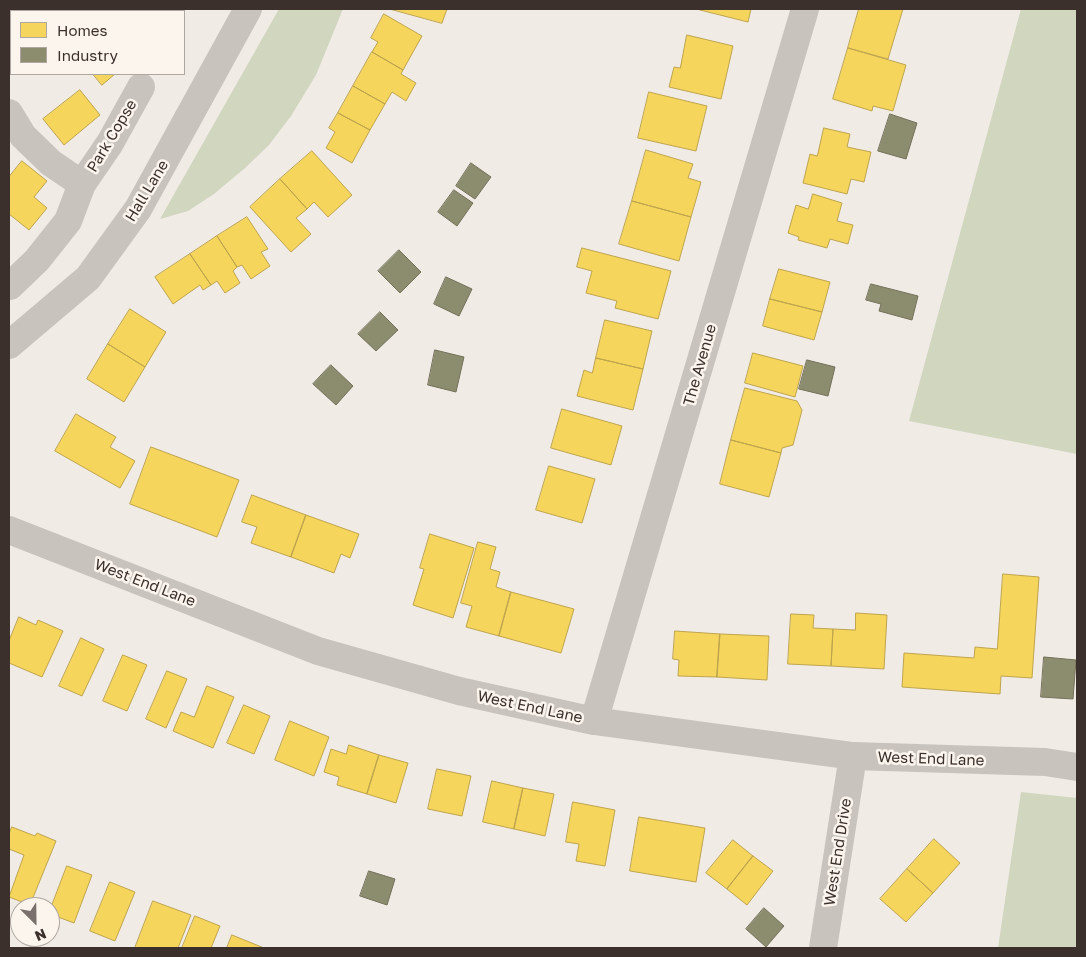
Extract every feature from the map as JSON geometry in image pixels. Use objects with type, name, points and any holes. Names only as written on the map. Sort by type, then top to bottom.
[{"type":"street","name":"Hall Lane","points":[[9,345],[88,278],[138,209],[248,9]]},
{"type":"street","name":"The Avenue","points":[[594,721],[805,9]]},
{"type":"street","name":"Park Copse","points":[[10,286],[37,260],[68,222],[82,184],[110,143],[140,88]]},
{"type":"street","name":"Park Copse","points":[[9,113],[23,136],[51,163],[82,184]]},
{"type":"street","name":"West End Lane","points":[[9,530],[318,651],[459,691],[594,721],[853,756],[1044,762],[1077,767]]},
{"type":"street","name":"West End Drive","points":[[823,948],[853,756]]},
{"type":"green space","points":[[279,9],[343,9],[316,75],[291,116],[269,145],[245,168],[214,194],[188,211],[160,219]]},
{"type":"green space","points":[[1021,9],[1077,9],[1077,454],[909,421]]},
{"type":"green space","points":[[1021,792],[1077,798],[1077,948],[998,948]]},
{"type":"building: Homes","points":[[132,9],[172,9],[172,10]]},
{"type":"building: Homes","points":[[390,9],[447,9],[442,23]]},
{"type":"building: Homes","points":[[701,9],[751,9],[748,22]]},
{"type":"building: Homes","points":[[859,9],[903,9],[888,59],[848,48]]},
{"type":"building: Homes","points":[[384,14],[422,36],[403,70],[372,52],[378,42],[371,38]]},
{"type":"building: Homes","points":[[687,35],[733,46],[721,99],[669,87],[674,67],[680,68]]},
{"type":"building: Homes","points":[[848,48],[906,65],[893,111],[873,106],[872,111],[833,99]]},
{"type":"building: Homes","points":[[372,52],[403,70],[401,74],[416,83],[406,101],[392,92],[385,104],[353,86]]},
{"type":"building: Homes","points":[[94,75],[114,75],[102,85]]},
{"type":"building: Homes","points":[[353,86],[385,104],[370,130],[338,113]]},
{"type":"building: Homes","points":[[80,90],[100,115],[64,145],[43,119]]},
{"type":"building: Homes","points":[[649,92],[707,106],[696,151],[638,138]]},
{"type":"building: Homes","points":[[338,113],[370,130],[352,163],[326,148],[335,132],[329,128]]},
{"type":"building: Homes","points":[[824,128],[850,134],[847,147],[871,152],[864,182],[851,179],[847,194],[803,183],[810,154],[817,156]]},
{"type":"building: Homes","points":[[646,150],[693,164],[688,178],[701,182],[691,217],[632,201]]},
{"type":"building: Homes","points":[[312,151],[352,195],[328,217],[314,202],[307,209],[280,179]]},
{"type":"building: Homes","points":[[22,161],[47,181],[34,197],[47,208],[29,230],[9,214],[9,177]]},
{"type":"building: Homes","points":[[280,179],[307,209],[296,218],[311,234],[291,252],[250,207]]},
{"type":"building: Homes","points":[[813,194],[842,203],[837,221],[853,225],[848,244],[830,239],[827,248],[798,240],[799,237],[788,233],[796,205],[808,209]]},
{"type":"building: Homes","points":[[632,201],[691,217],[679,261],[619,244]]},
{"type":"building: Homes","points":[[247,217],[268,249],[261,252],[270,266],[251,279],[242,265],[237,267],[217,236]]},
{"type":"building: Homes","points":[[217,236],[237,267],[233,271],[240,283],[225,293],[217,281],[211,285],[190,254]]},
{"type":"building: Homes","points":[[582,248],[671,271],[658,319],[615,308],[617,301],[586,293],[592,271],[577,267]]},
{"type":"building: Homes","points":[[190,254],[211,285],[203,290],[200,285],[173,304],[155,277]]},
{"type":"building: Homes","points":[[779,269],[830,282],[822,312],[770,299]]},
{"type":"building: Homes","points":[[770,299],[822,312],[814,340],[763,326]]},
{"type":"building: Homes","points":[[130,309],[166,332],[145,367],[108,344]]},
{"type":"building: Homes","points":[[605,320],[652,331],[643,369],[596,358]]},
{"type":"building: Homes","points":[[108,344],[145,367],[124,402],[87,379]]},
{"type":"building: Homes","points":[[753,353],[803,366],[795,397],[745,383]]},
{"type":"building: Homes","points":[[596,358],[643,369],[633,410],[577,396],[584,370],[592,373]]},
{"type":"building: Homes","points":[[745,388],[797,401],[802,410],[793,445],[782,448],[781,453],[731,440]]},
{"type":"building: Homes","points":[[562,409],[622,426],[611,465],[551,448]]},
{"type":"building: Homes","points":[[76,414],[116,437],[110,447],[135,461],[120,488],[55,451]]},
{"type":"building: Homes","points":[[731,440],[781,453],[769,497],[720,484]]},
{"type":"building: Homes","points":[[151,447],[239,480],[217,537],[130,504]]},
{"type":"building: Homes","points":[[549,466],[595,479],[582,523],[536,510]]},
{"type":"building: Homes","points":[[252,495],[306,515],[291,557],[251,543],[257,527],[242,522]]},
{"type":"building: Homes","points":[[306,515],[359,534],[350,558],[341,554],[334,573],[291,557]]},
{"type":"building: Homes","points":[[430,534],[474,548],[453,618],[413,605],[424,569],[420,568]]},
{"type":"building: Homes","points":[[478,542],[496,547],[490,569],[500,572],[496,587],[511,592],[499,636],[466,627],[472,606],[461,603]]},
{"type":"building: Homes","points":[[1003,574],[1039,577],[1032,678],[1001,676],[1000,694],[902,687],[904,653],[974,658],[975,647],[997,649]]},
{"type":"building: Homes","points":[[511,592],[574,609],[561,653],[499,636]]},
{"type":"building: Homes","points":[[856,613],[887,615],[884,669],[831,666],[833,629],[855,630]]},
{"type":"building: Homes","points":[[791,614],[814,615],[813,628],[833,629],[831,666],[788,664]]},
{"type":"building: Homes","points":[[19,617],[36,625],[38,620],[63,631],[42,677],[9,663],[9,641]]},
{"type":"building: Homes","points":[[675,631],[720,634],[717,677],[678,676],[679,660],[673,659]]},
{"type":"building: Homes","points":[[720,634],[769,636],[767,680],[717,677]]},
{"type":"building: Homes","points":[[81,638],[104,649],[82,696],[59,686]]},
{"type":"building: Homes","points":[[123,655],[147,665],[127,711],[103,701]]},
{"type":"building: Homes","points":[[167,671],[187,679],[166,728],[146,719]]},
{"type":"building: Homes","points":[[207,686],[234,697],[213,748],[173,731],[181,712],[194,717]]},
{"type":"building: Homes","points":[[244,705],[270,716],[254,754],[227,743]]},
{"type":"building: Homes","points":[[290,721],[329,737],[314,776],[275,760]]},
{"type":"building: Homes","points":[[349,745],[379,755],[367,794],[337,785],[339,777],[324,772],[331,749],[346,754]]},
{"type":"building: Homes","points":[[379,755],[408,763],[396,803],[367,794]]},
{"type":"building: Homes","points":[[437,769],[471,776],[462,816],[428,809]]},
{"type":"building: Homes","points":[[492,781],[523,788],[514,829],[483,822]]},
{"type":"building: Homes","points":[[523,788],[554,794],[545,836],[514,829]]},
{"type":"building: Homes","points":[[573,802],[615,810],[605,866],[576,861],[579,844],[566,842]]},
{"type":"building: Homes","points":[[639,817],[705,828],[696,882],[630,871]]},
{"type":"building: Homes","points":[[12,827],[35,836],[37,833],[56,841],[33,897],[9,897],[24,855],[9,849],[9,834]]},
{"type":"building: Homes","points":[[934,839],[960,863],[933,893],[907,869]]},
{"type":"building: Homes","points":[[733,840],[753,856],[727,889],[706,873]]},
{"type":"building: Homes","points":[[753,856],[773,871],[747,905],[727,889]]},
{"type":"building: Homes","points":[[67,866],[92,875],[74,923],[60,918],[60,897],[55,897]]},
{"type":"building: Homes","points":[[907,869],[933,893],[906,922],[880,899]]},
{"type":"building: Homes","points":[[110,882],[135,892],[115,941],[90,931]]},
{"type":"building: Homes","points":[[153,901],[191,915],[178,948],[135,948]]},
{"type":"building: Homes","points":[[195,916],[220,926],[211,948],[182,948]]},
{"type":"building: Homes","points":[[232,935],[264,948],[227,948]]},
{"type":"building: Industry","points":[[890,114],[917,123],[906,159],[878,151]]},
{"type":"building: Industry","points":[[471,163],[491,177],[475,199],[456,186]]},
{"type":"building: Industry","points":[[454,190],[473,203],[457,226],[438,212]]},
{"type":"building: Industry","points":[[399,250],[421,272],[400,293],[378,271]]},
{"type":"building: Industry","points":[[446,277],[472,289],[459,316],[434,304]]},
{"type":"building: Industry","points":[[871,284],[918,296],[912,320],[879,311],[881,304],[866,300]]},
{"type":"building: Industry","points":[[380,312],[398,330],[376,351],[358,334]]},
{"type":"building: Industry","points":[[435,350],[464,357],[456,392],[428,385]]},
{"type":"building: Industry","points":[[807,360],[835,367],[828,396],[799,389]]},
{"type":"building: Industry","points":[[331,365],[353,386],[336,405],[313,384]]},
{"type":"building: Industry","points":[[1044,657],[1076,660],[1073,699],[1041,697]]},
{"type":"building: Industry","points":[[369,871],[395,879],[387,905],[360,896]]},
{"type":"building: Industry","points":[[764,908],[784,926],[766,947],[746,929]]}]
